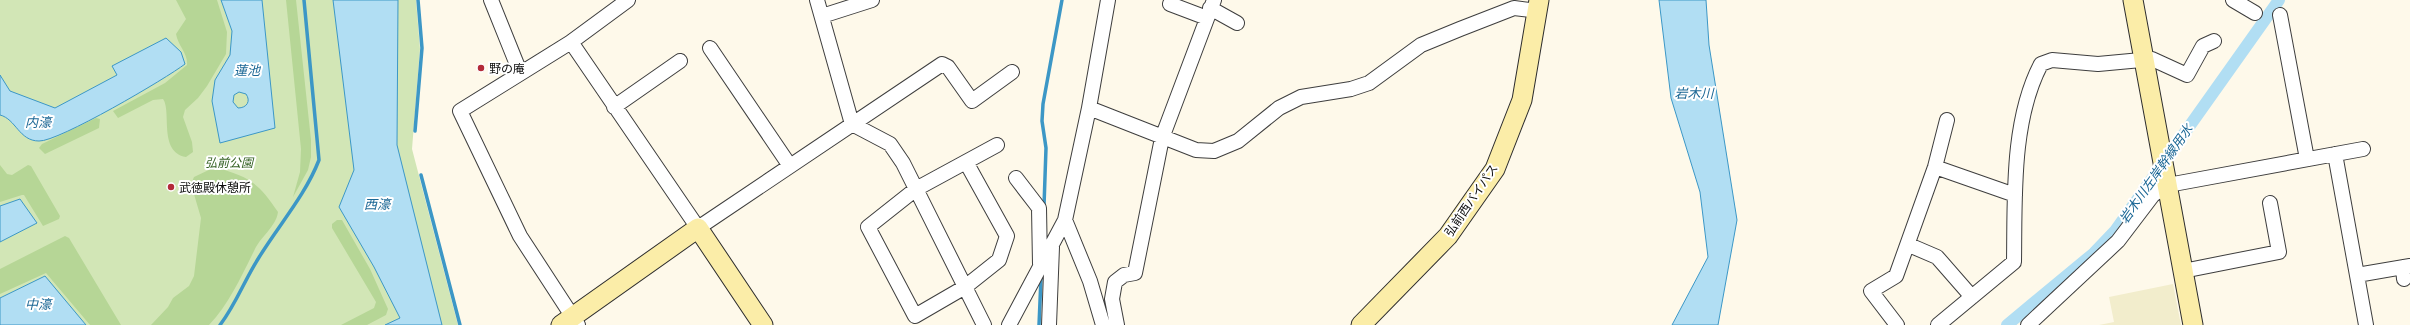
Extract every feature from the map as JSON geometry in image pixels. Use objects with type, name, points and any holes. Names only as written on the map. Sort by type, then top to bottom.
[{"type":"street","points":[[491,0],[520,72]]},
{"type":"street","points":[[628,0],[571,42],[520,72],[460,111],[520,236],[570,322],[698,228],[942,64],[948,67],[972,101],[1012,72]]},
{"type":"street","points":[[817,0],[852,124],[890,144],[916,188],[984,325]]},
{"type":"street","points":[[822,16],[872,0]]},
{"type":"street","points":[[1009,325],[1040,264],[1065,220],[1089,108],[1108,0]]},
{"type":"street","points":[[2133,0],[2193,325]]},
{"type":"street","points":[[2233,0],[2255,13]]},
{"type":"street","points":[[1170,4],[1210,9],[1237,23]]},
{"type":"street","points":[[1089,108],[1162,138],[1196,150],[1214,151],[1238,141],[1280,108],[1301,97],[1351,89],[1369,83],[1421,45],[1514,8],[1538,6]]},
{"type":"street","name":"弘前西バイパス","points":[[1361,325],[1448,236],[1494,169],[1522,100],[1538,6]]},
{"type":"street","points":[[1117,325],[1112,290],[1118,279],[1135,273],[1162,138],[1210,9]]},
{"type":"street","points":[[2280,15],[2307,159]]},
{"type":"street","points":[[1938,325],[2014,262],[2015,195],[2024,108],[2032,80],[2041,64],[2052,60],[2098,64],[2152,59],[2187,75],[2203,46],[2214,41]]},
{"type":"street","points":[[571,42],[763,325]]},
{"type":"street","points":[[710,48],[790,166]]},
{"type":"street","points":[[614,107],[680,61]]},
{"type":"street","points":[[1897,325],[1870,291],[1896,276],[1909,245],[1935,167],[1947,120]]},
{"type":"street","points":[[966,162],[1006,236],[1000,260],[965,287],[914,316],[868,227],[916,188],[997,145]]},
{"type":"street","points":[[2164,169],[2307,159],[2363,149]]},
{"type":"street","points":[[2335,154],[2366,325]]},
{"type":"street","points":[[1935,167],[2015,195]]},
{"type":"street","points":[[2028,325],[2118,241],[2153,195],[2164,169]]},
{"type":"street","points":[[1016,178],[1039,208],[1040,264]]},
{"type":"street","points":[[2183,271],[2279,252],[2270,203]]},
{"type":"street","points":[[1065,220],[1090,281],[1103,325]]},
{"type":"street","points":[[1049,325],[1052,242]]},
{"type":"street","points":[[1909,245],[1937,257],[1972,297]]},
{"type":"street","points":[[2357,275],[2406,271]]},
{"type":"shaded area","points":[[2173,284],[2181,325],[2099,325],[2114,322],[2109,297]]},
{"type":"green space","name":"弘前公園","points":[[0,0],[416,0],[420,49],[412,149],[458,325],[0,325]]},
{"type":"green space","points":[[176,0],[217,0],[227,32],[226,54],[207,86],[198,98],[185,110],[183,117],[192,142],[193,152],[186,157],[177,154],[172,148],[167,131],[166,112],[163,99],[153,100],[118,118],[113,111],[165,83],[187,65],[186,57],[176,34],[186,19]]},
{"type":"green space","points":[[286,0],[296,0],[311,140],[311,157],[308,170],[293,197],[300,172],[301,149]]},
{"type":"green space","points":[[96,118],[100,119],[99,128],[45,154],[39,148],[42,144]]},
{"type":"green space","points":[[0,165],[7,174],[12,175],[28,165],[31,166],[60,216],[59,219],[43,226],[24,195],[0,202]]},
{"type":"green space","points":[[215,167],[236,174],[252,182],[271,202],[278,212],[277,217],[257,246],[229,299],[209,325],[151,325],[168,307],[173,298],[189,286],[194,276],[201,218],[191,184],[194,177]]},
{"type":"green space","points":[[337,220],[342,220],[370,269],[388,309],[386,315],[367,325],[341,325],[374,308],[376,302],[332,228],[332,224]]},
{"type":"green space","points":[[65,236],[69,238],[121,325],[90,325],[46,273],[0,294],[0,269]]},
{"type":"water","name":"蓮池","points":[[221,0],[262,0],[275,128],[220,143],[212,101],[215,80],[230,55],[232,31]],"holes":[[[239,92],[246,94],[248,99],[247,104],[244,107],[238,108],[233,102],[234,95]]]},
{"type":"water","name":"西濠","points":[[333,0],[398,0],[397,145],[442,325],[385,325],[400,318],[374,267],[339,207],[354,170]]},
{"type":"water","name":"岩木川","points":[[1659,0],[1706,0],[1709,45],[1737,220],[1718,325],[1672,325],[1708,257],[1700,192],[1671,98]]},
{"type":"water","name":"内濠","points":[[166,38],[181,52],[185,64],[136,95],[89,121],[50,139],[39,141],[27,138],[10,121],[0,115],[0,75],[10,91],[55,108],[117,75],[112,66]]},
{"type":"water","points":[[20,199],[37,223],[0,242],[0,206]]},
{"type":"water","name":"中濠","points":[[45,276],[86,325],[0,325],[0,298]]},
{"type":"waterway","points":[[220,325],[231,309],[258,259],[291,211],[319,160],[304,0]]},
{"type":"waterway","points":[[415,131],[422,48],[418,0]]},
{"type":"waterway","points":[[1044,206],[1046,148],[1042,121],[1043,104],[1062,0]]},
{"type":"waterway","name":"岩木川左岸幹線用水","points":[[2007,325],[2094,253],[2115,231],[2279,0]]},
{"type":"waterway","points":[[421,175],[460,325]]},
{"type":"waterway","points":[[1039,325],[1041,278]]},
{"type":"place","name":"野の庵","points":[[481,68]]},
{"type":"place","name":"武徳殿休憩所","points":[[171,187]]}]
